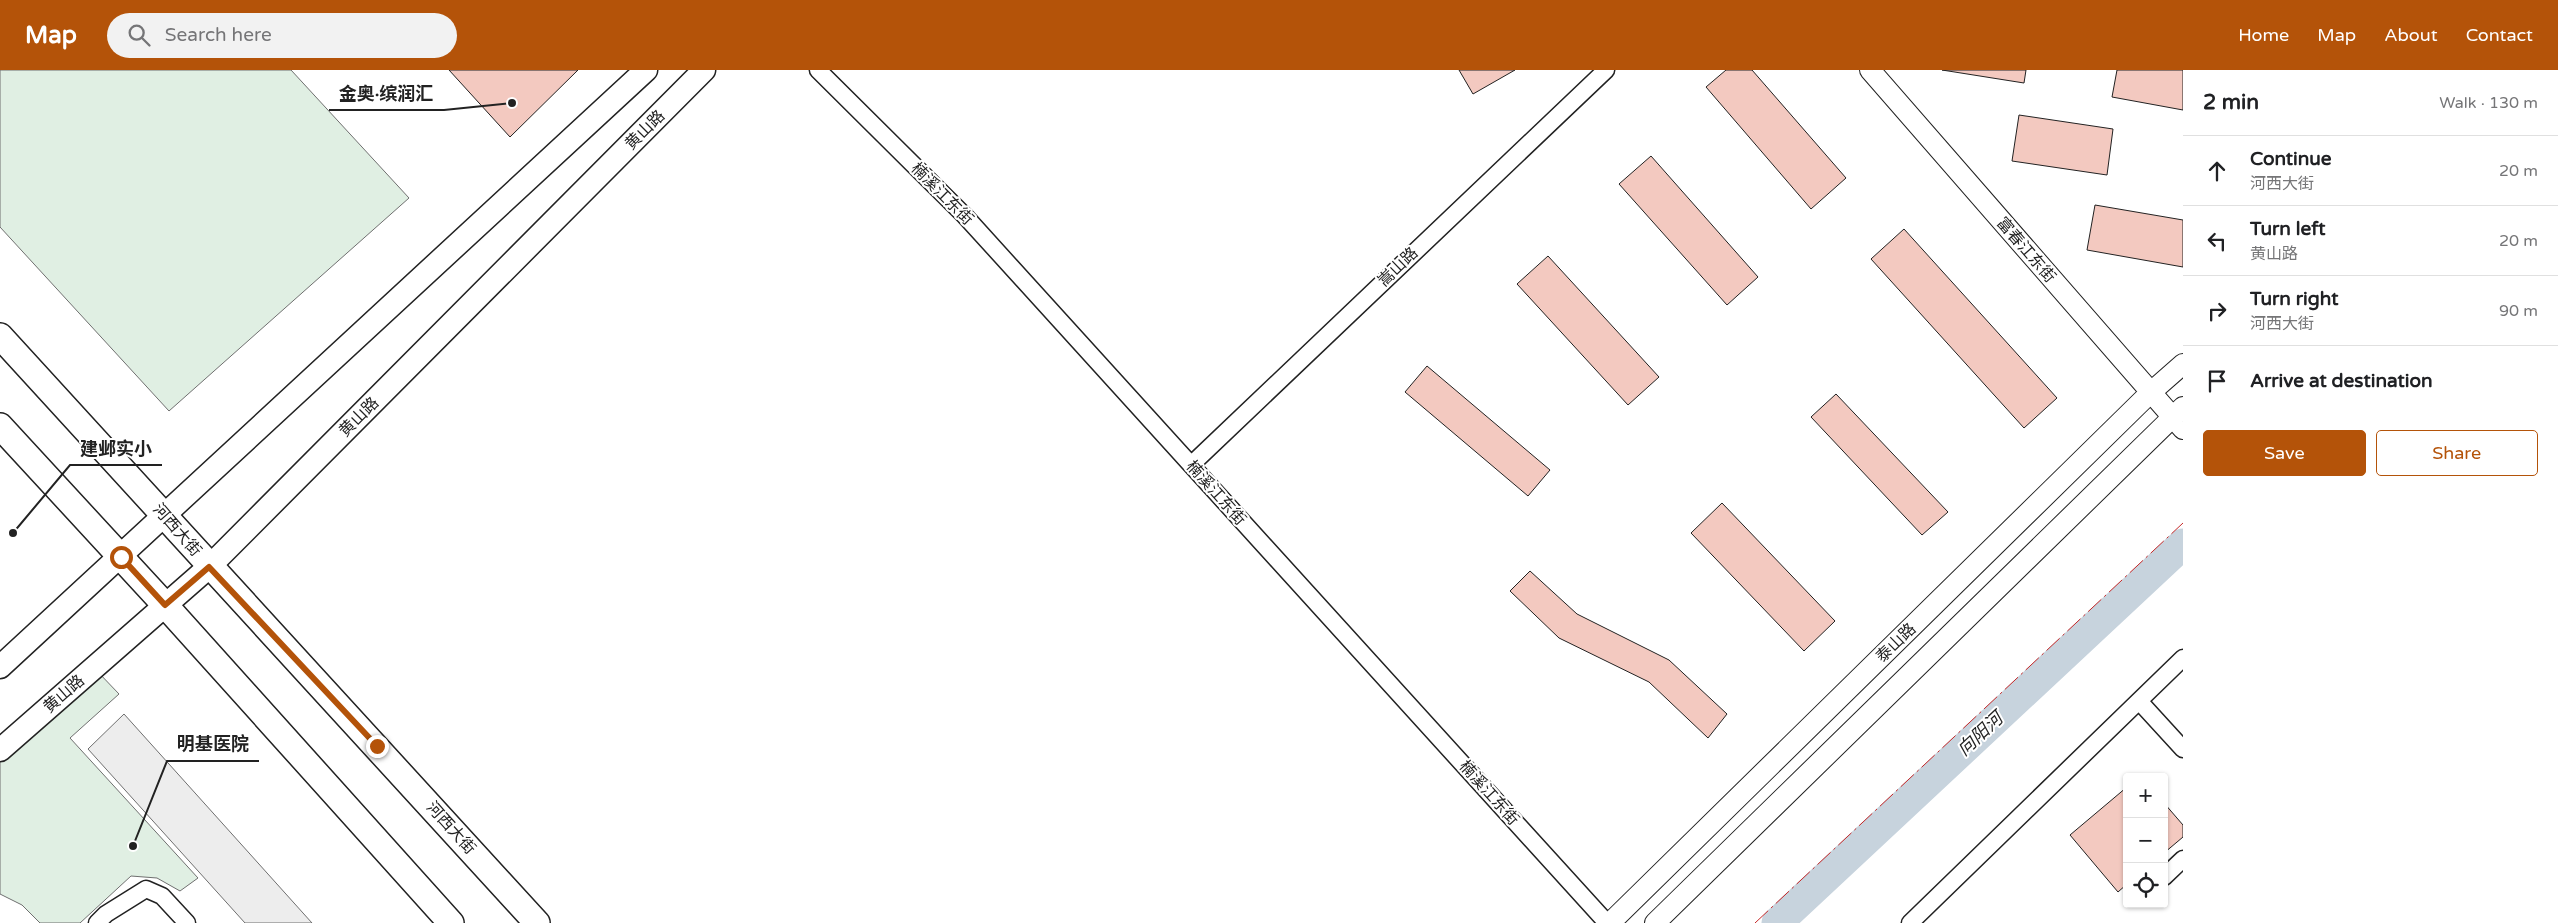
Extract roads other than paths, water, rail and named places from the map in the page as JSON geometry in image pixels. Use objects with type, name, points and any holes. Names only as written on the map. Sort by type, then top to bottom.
[{"type":"main road","points":[[0,667],[646,70]]},
{"type":"main road","name":"黄山路","points":[[0,750],[209,567],[704,70]]},
{"type":"main road","name":"河西大街","points":[[0,336],[164,515],[209,567],[377,746],[537,923]]},
{"type":"main road","points":[[0,426],[165,605],[451,923]]},
{"type":"street","name":"楠溪江东街","points":[[818,70],[965,216],[1608,923]]},
{"type":"street","name":"嵩山路","points":[[1191,465],[1606,70]]},
{"type":"street","name":"富春江东街","points":[[1870,70],[2150,393],[2179,418]]},
{"type":"street","name":"泰山路","points":[[1608,923],[2150,393],[2183,364]]},
{"type":"street","name":"泰山路","points":[[1655,923],[2179,418]]},
{"type":"street","points":[[1910,923],[2183,658]]},
{"type":"street","points":[[2139,701],[2183,749]]},
{"type":"street","points":[[2168,873],[2183,859]]},
{"type":"street","points":[[97,923],[106,914],[146,889],[162,896],[186,923]]},
{"type":"waterway","name":"向阳河","points":[[1777,923],[2183,544]]},
{"type":"place","name":"金奥·缤润汇","points":[[512,103]]},
{"type":"place","name":"建邺实小","points":[[13,533]]},
{"type":"place","name":"明基医院","points":[[133,846]]}]
